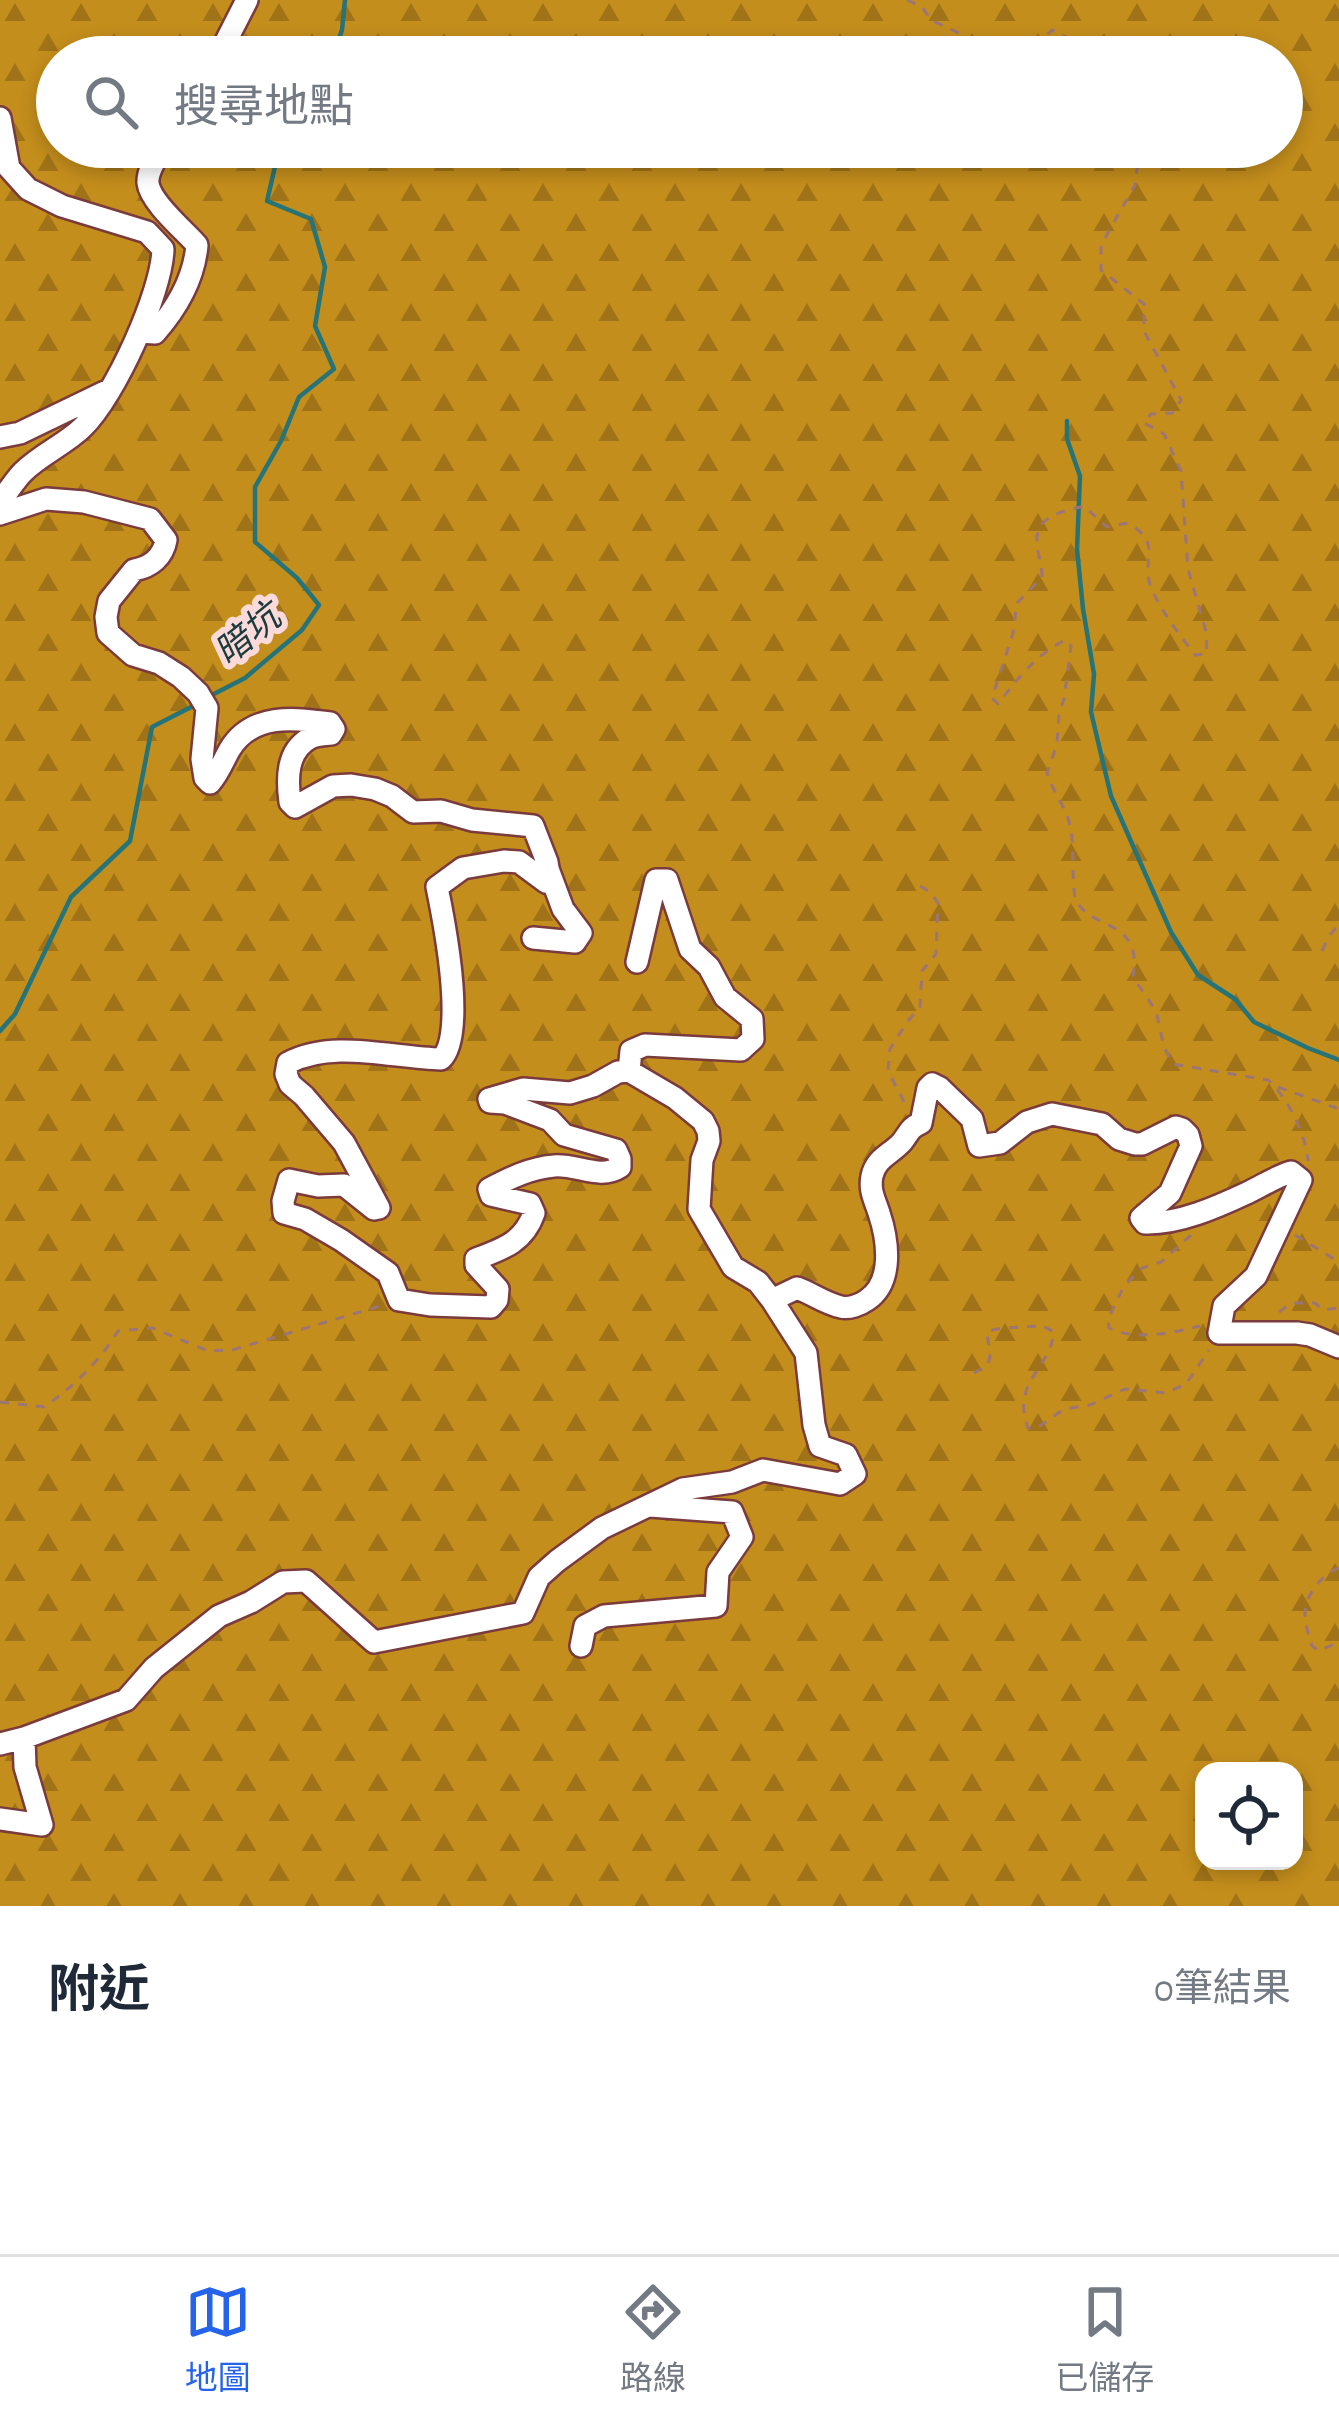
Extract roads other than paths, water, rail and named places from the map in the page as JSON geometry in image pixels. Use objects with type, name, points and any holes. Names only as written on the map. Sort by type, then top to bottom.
[{"type":"street","points":[[229,36],[247,0]]},
{"type":"street","points":[[0,118],[9,168],[28,189],[62,206],[147,232],[164,249],[163,271],[140,332],[109,390],[85,425],[24,470],[0,501]]},
{"type":"street","points":[[140,332],[155,333],[171,315],[196,264],[197,245],[153,197],[147,182],[153,168]]},
{"type":"street","points":[[0,437],[20,433],[109,390]]},
{"type":"street","points":[[0,514],[46,499],[84,502],[150,519],[166,540],[164,551],[147,568],[134,570],[109,601],[109,633],[133,655],[159,663],[198,693],[207,708],[202,739],[205,778],[210,783],[233,744],[260,724],[274,719],[330,723],[331,734],[310,738],[295,753],[286,780],[290,802],[295,807],[333,786],[351,785],[392,796],[413,812],[441,811],[472,820],[533,826],[563,909],[581,933],[575,943],[533,938]]},
{"type":"street","points":[[0,1744],[126,1700],[190,1637],[283,1582],[306,1581],[374,1642],[523,1613],[539,1577],[557,1561],[602,1528],[683,1489],[732,1482],[763,1470],[840,1484],[855,1474],[846,1455],[820,1446],[806,1353],[758,1282],[733,1267],[699,1209],[702,1160],[709,1142],[703,1121],[675,1097],[629,1071],[570,1093],[523,1089],[489,1099],[550,1120],[564,1135],[616,1150],[620,1159],[614,1172],[556,1166],[526,1172],[489,1189],[490,1195],[530,1204],[534,1213],[515,1244],[476,1258],[476,1265],[498,1289],[491,1307],[398,1300],[388,1273],[341,1240],[284,1213],[289,1180],[344,1185],[379,1208],[344,1143],[290,1084],[288,1063],[300,1056],[335,1052],[441,1059],[449,1052],[454,1018],[437,887],[463,868],[504,861],[519,862],[545,882],[550,880],[547,862]]},
{"type":"street","points":[[629,1071],[631,1052],[645,1045],[741,1050],[753,1039],[752,1019],[724,997],[709,968],[690,949],[667,880],[656,880],[638,962]]},
{"type":"street","points":[[772,1300],[797,1288],[843,1309],[876,1293],[886,1274],[886,1249],[871,1193],[872,1177],[877,1161],[902,1141],[910,1127],[921,1123],[932,1084],[972,1119],[979,1146],[1000,1142],[1027,1122],[1052,1114],[1102,1124],[1135,1144],[1176,1127],[1182,1129],[1191,1146],[1170,1192],[1141,1218],[1145,1223],[1206,1210],[1291,1172],[1301,1180],[1256,1276],[1224,1306],[1219,1327],[1310,1335],[1339,1347]]},
{"type":"street","points":[[581,1646],[585,1626],[604,1616],[716,1606],[718,1572],[742,1538],[732,1512],[650,1506]]},
{"type":"street","points":[[0,1819],[42,1826],[25,1767],[24,1738]]},
{"type":"waterway","name":"暗坑","points":[[340,36],[345,0]]},
{"type":"waterway","name":"暗坑","points":[[210,696],[245,678],[302,630],[319,605],[297,578],[255,542],[255,487],[299,397],[334,369],[315,326],[325,267],[311,219],[267,201],[275,168]]},
{"type":"waterway","points":[[1067,421],[1067,439],[1080,476],[1077,549],[1094,674],[1091,712],[1111,796],[1171,932],[1198,975],[1235,999],[1254,1022],[1339,1060]]},
{"type":"waterway","name":"暗坑","points":[[0,1031],[15,1014],[71,897],[130,841],[152,727],[195,705]]}]
